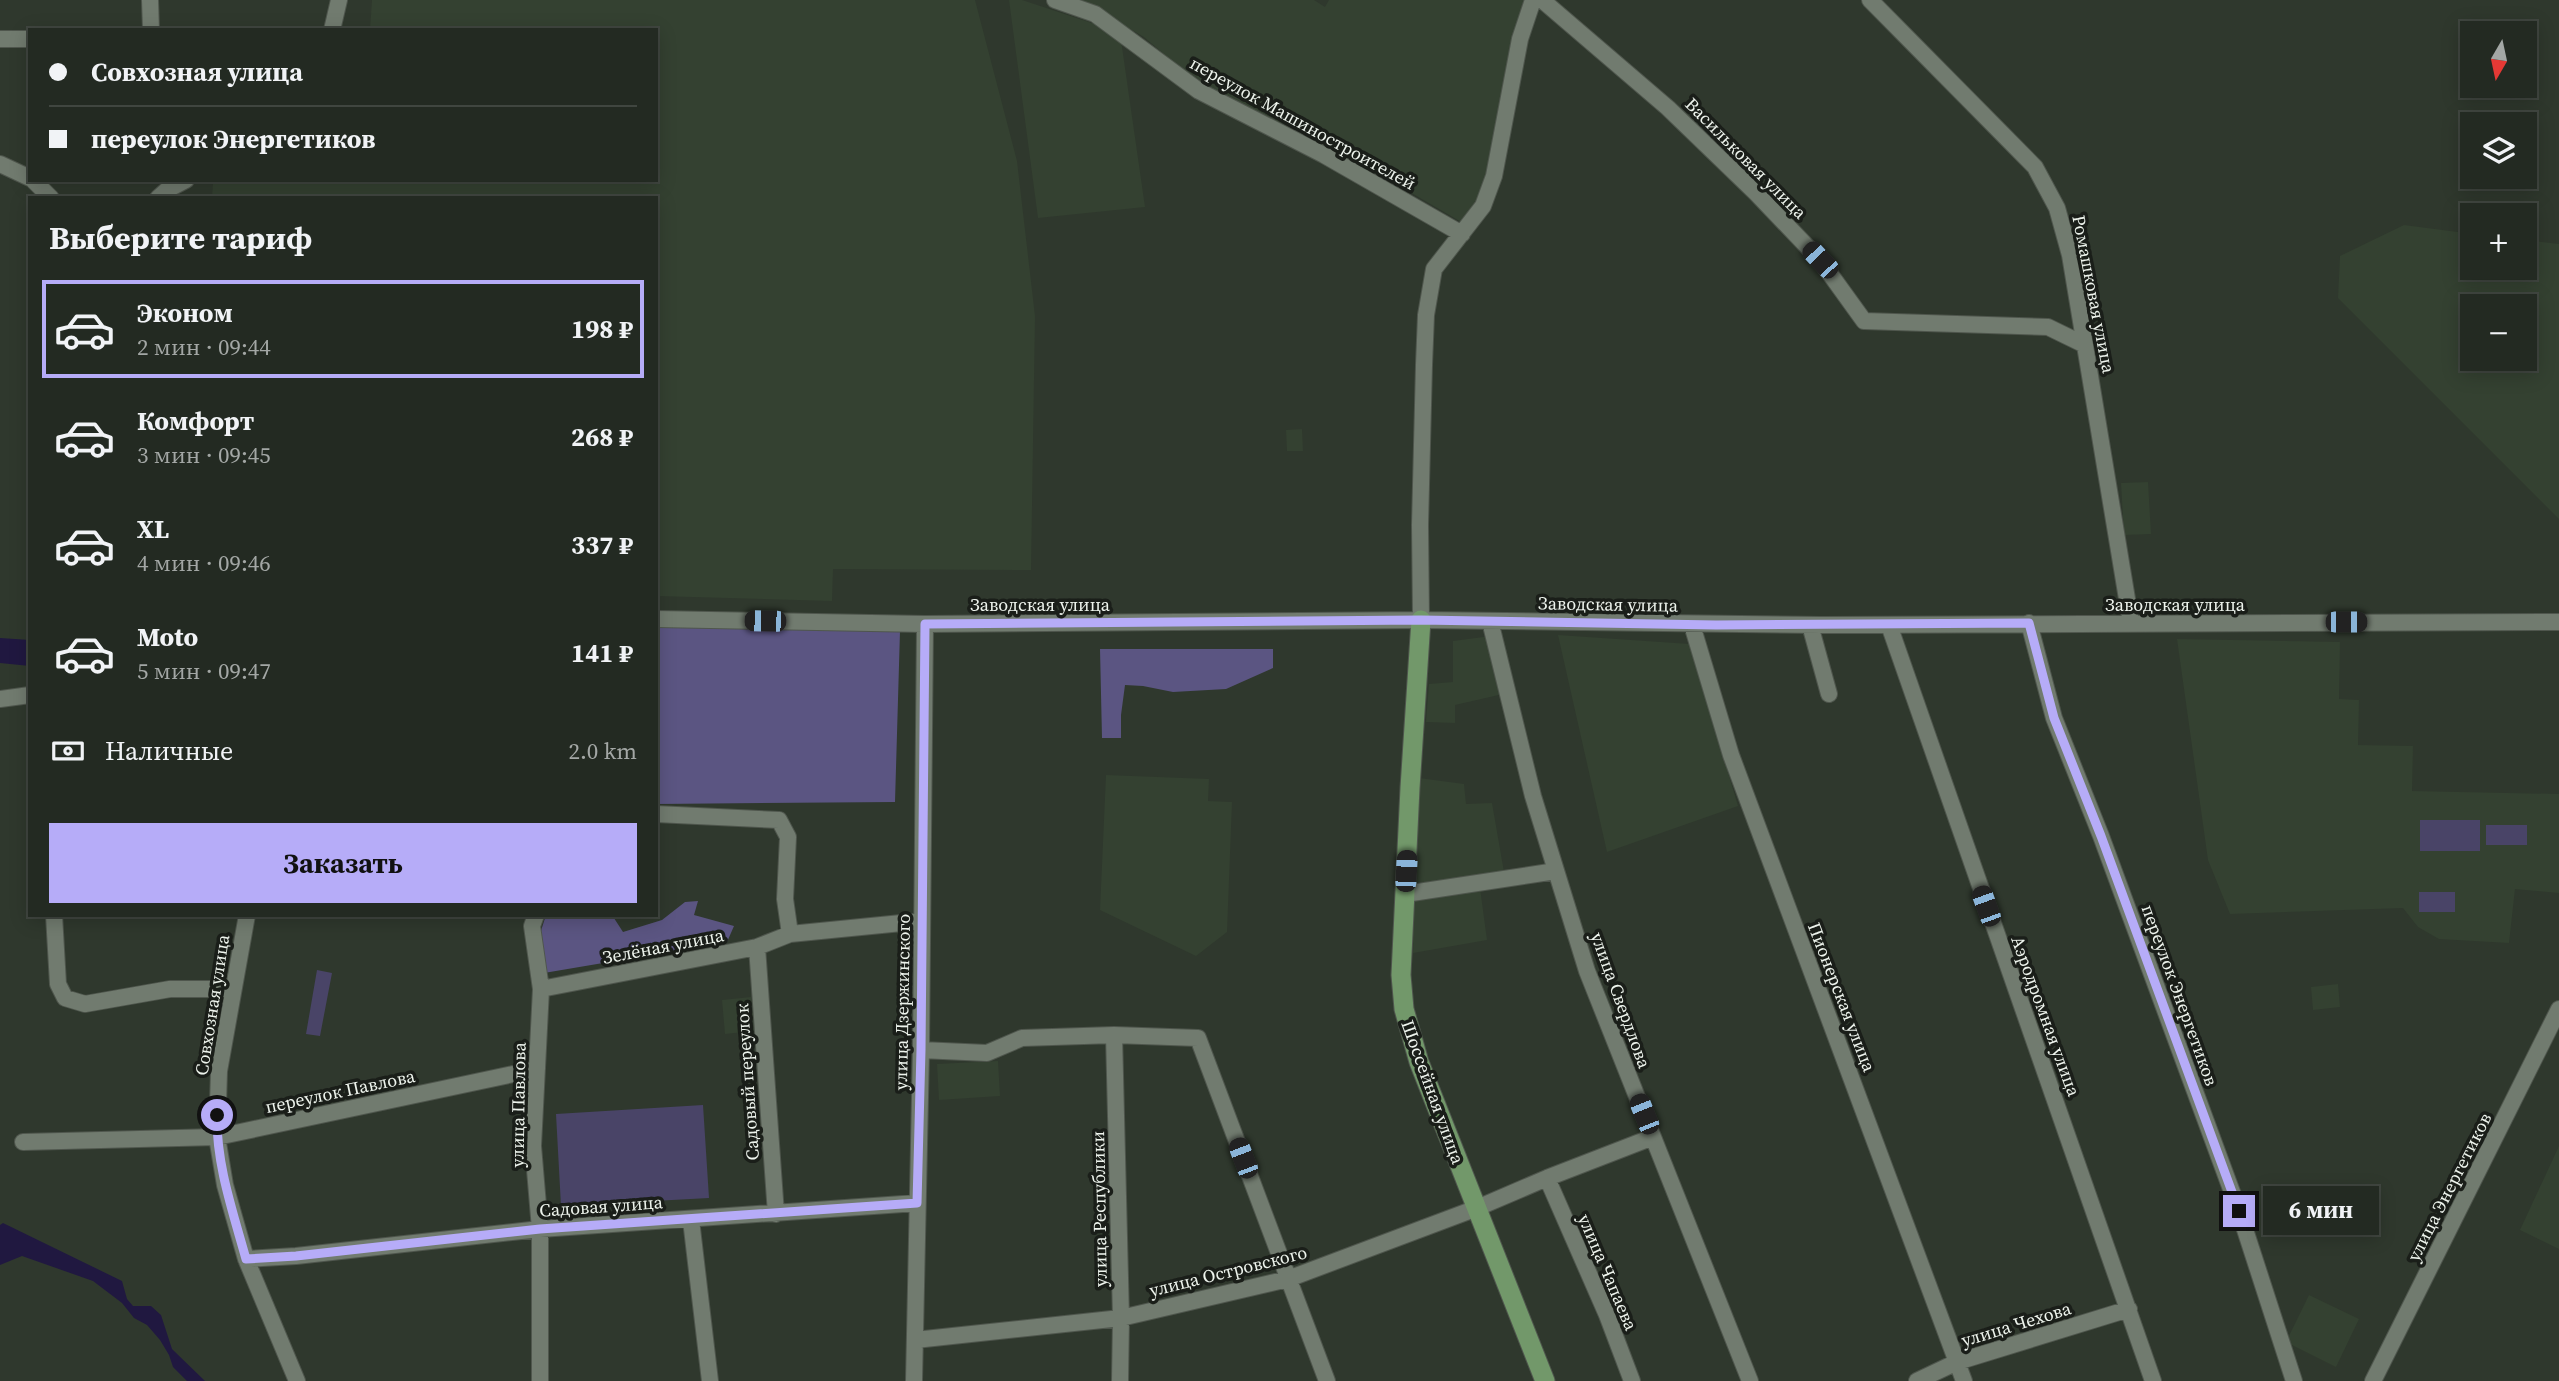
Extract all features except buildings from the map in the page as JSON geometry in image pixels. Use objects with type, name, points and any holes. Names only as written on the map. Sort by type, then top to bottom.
[{"type":"main road","name":"Шоссейная улица","points":[[1421,620],[1401,975],[1404,1009],[1419,1062],[1545,1381]]},
{"type":"street","points":[[150,0],[151,28]]},
{"type":"street","points":[[333,28],[340,0]]},
{"type":"street","name":"переулок Машиностроителей","points":[[1055,0],[1095,14],[1199,91],[1324,155],[1462,233]]},
{"type":"street","points":[[1421,620],[1420,525],[1426,315],[1434,269],[1483,206],[1494,176],[1520,39],[1532,0]]},
{"type":"street","name":"Васильковая улица","points":[[1542,0],[1668,108],[1756,192],[1820,260],[1864,321],[2048,327],[2085,345]]},
{"type":"street","name":"Ромашковая улица","points":[[1870,0],[2035,167],[2057,208],[2070,256],[2131,623]]},
{"type":"street","points":[[0,39],[28,39]]},
{"type":"street","points":[[0,164],[28,178]]},
{"type":"street","points":[[34,182],[49,196]]},
{"type":"street","points":[[163,189],[181,182]]},
{"type":"street","name":"Заводская улица","points":[[658,619],[925,624],[1421,620],[1692,625],[2559,622]]},
{"type":"street","name":"улица Свердлова","points":[[1490,621],[1533,796],[1587,971],[1750,1381]]},
{"type":"street","name":"переулок Энергетиков","points":[[2029,623],[2054,718],[2101,836],[2239,1211],[2294,1381]]},
{"type":"street","name":"улица Дзержинского","points":[[914,1381],[921,1050],[925,624]]},
{"type":"street","name":"Пионерская улица","points":[[1692,625],[1731,755],[1964,1381]]},
{"type":"street","points":[[1810,625],[1829,694]]},
{"type":"street","name":"Аэродромная улица","points":[[1889,625],[2152,1381]]},
{"type":"street","points":[[0,699],[28,695]]},
{"type":"street","points":[[658,814],[779,820],[788,837],[785,899],[790,934]]},
{"type":"street","points":[[1405,894],[1556,871]]},
{"type":"street","points":[[54,917],[58,984],[65,998],[85,1004],[170,989],[233,989]]},
{"type":"street","name":"Совхозная улица","points":[[247,917],[219,1071],[217,1137],[225,1185],[246,1259],[297,1381]]},
{"type":"street","name":"улица Павлова","points":[[535,917],[533,926],[541,989],[533,1146],[540,1229],[540,1381]]},
{"type":"street","name":"Зелёная улица","points":[[541,989],[757,947],[790,934],[922,921]]},
{"type":"street","name":"Садовый переулок","points":[[757,947],[776,1214]]},
{"type":"street","name":"улица Энергетиков","points":[[2373,1381],[2559,1009]]},
{"type":"street","points":[[921,1050],[987,1053],[1022,1038],[1114,1035],[1198,1038],[1327,1381]]},
{"type":"street","name":"улица Республики","points":[[1114,1035],[1120,1381]]},
{"type":"street","name":"переулок Павлова","points":[[23,1142],[217,1137],[537,1069]]},
{"type":"street","name":"улица Островского","points":[[915,1340],[1121,1318],[1288,1279],[1476,1209],[1547,1178],[1653,1138]]},
{"type":"street","name":"улица Чапаева","points":[[1547,1178],[1607,1315],[1632,1381]]},
{"type":"street","name":"Садовая улица","points":[[246,1259],[540,1229],[917,1203]]},
{"type":"street","points":[[691,1220],[710,1381]]},
{"type":"street","name":"улица Чехова","points":[[1917,1381],[1957,1362],[2129,1310]]},
{"type":"shaded area","points":[[372,0],[975,0],[1017,161],[1035,316],[1031,570],[833,569],[832,601],[658,596],[658,196],[212,196],[213,183],[658,182],[658,28],[370,28]]},
{"type":"shaded area","points":[[1009,0],[1022,0],[1107,28],[1121,40],[1145,207],[1038,218]]},
{"type":"shaded area","points":[[1080,0],[1314,0],[1325,7],[1329,0],[1527,0],[1497,144],[1478,206],[1463,223],[1307,132],[1271,119],[1219,93],[1173,62],[1144,37]]},
{"type":"shaded area","points":[[2404,225],[2460,232],[2460,280],[2537,280],[2537,241],[2559,244],[2559,519],[2338,298],[2340,256]]},
{"type":"shaded area","points":[[1302,429],[1303,451],[1287,451],[1286,430]]},
{"type":"shaded area","points":[[2148,482],[2151,534],[2124,535],[2121,483]]},
{"type":"shaded area","points":[[658,626],[900,631],[895,802],[658,804]]},
{"type":"shaded area","points":[[1558,635],[1690,644],[1738,806],[1607,852]]},
{"type":"shaded area","points":[[1491,636],[1503,694],[1455,705],[1455,723],[1426,722],[1429,684],[1453,682],[1453,641]]},
{"type":"shaded area","points":[[0,638],[28,640],[28,666],[0,663]]},
{"type":"shaded area","points":[[2177,639],[2340,642],[2339,699],[2359,700],[2358,745],[2413,746],[2412,791],[2559,794],[2559,893],[2515,889],[2509,943],[2439,939],[2418,927],[2403,908],[2230,914],[2208,860]]},
{"type":"shaded area","points":[[1100,649],[1273,649],[1273,668],[1226,689],[1173,692],[1125,685],[1121,738],[1102,738]]},
{"type":"shaded area","points":[[1106,775],[1209,779],[1208,801],[1232,802],[1227,932],[1196,956],[1100,910]]},
{"type":"shaded area","points":[[1419,778],[1464,784],[1466,804],[1492,803],[1504,872],[1414,884]]},
{"type":"shaded area","points":[[2420,820],[2480,820],[2480,851],[2420,851]]},
{"type":"shaded area","points":[[2486,825],[2527,825],[2527,845],[2486,845]]},
{"type":"shaded area","points":[[1480,888],[1487,940],[1413,953],[1414,895]]},
{"type":"shaded area","points":[[2419,892],[2455,892],[2455,912],[2419,912]]},
{"type":"shaded area","points":[[698,901],[694,915],[734,926],[727,942],[544,973],[539,937],[545,917],[613,917],[623,932],[662,920],[685,902]]},
{"type":"shaded area","points":[[317,970],[332,973],[320,1036],[306,1034]]},
{"type":"shaded area","points":[[2338,984],[2340,1007],[2313,1010],[2311,987]]},
{"type":"shaded area","points":[[751,997],[754,1031],[725,1034],[722,1000]]},
{"type":"shaded area","points":[[998,1061],[1000,1096],[939,1100],[937,1064]]},
{"type":"shaded area","points":[[703,1105],[709,1198],[561,1206],[556,1114]]},
{"type":"shaded area","points":[[2559,1146],[2559,1249],[2520,1230]]},
{"type":"shaded area","points":[[3,1223],[122,1281],[127,1299],[133,1306],[151,1306],[161,1315],[172,1349],[205,1381],[187,1381],[173,1367],[160,1340],[147,1325],[134,1318],[122,1303],[93,1281],[22,1256],[0,1265],[0,1225]]},
{"type":"shaded area","points":[[2309,1295],[2359,1319],[2336,1367],[2286,1342]]},
{"type":"route","points":[[217,1115],[217,1137],[225,1185],[246,1259],[540,1229],[917,1203],[925,624],[1421,620],[1716,625],[2029,623],[2054,718],[2101,836],[2239,1211]]}]
